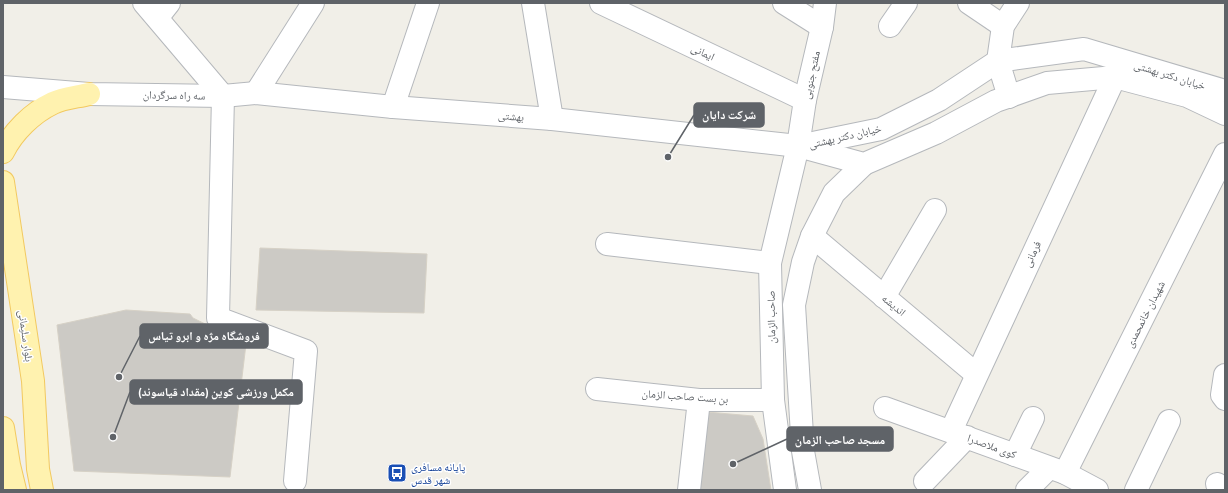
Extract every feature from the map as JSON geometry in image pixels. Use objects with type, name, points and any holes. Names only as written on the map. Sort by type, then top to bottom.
[{"type":"main road","points":[[3,152],[9,141],[31,117],[53,103],[89,94]]},
{"type":"main road","name":"بلوار سلیمانی","points":[[3,182],[33,381],[38,469],[42,490]]},
{"type":"main road","points":[[3,428],[6,462],[15,490]]},
{"type":"street","points":[[256,93],[313,3]]},
{"type":"street","points":[[393,107],[428,3]]},
{"type":"street","points":[[533,3],[552,119]]},
{"type":"street","name":"ایمانی","points":[[601,3],[805,100]]},
{"type":"street","points":[[784,3],[822,27]]},
{"type":"street","name":"مفتح جنوبی","points":[[798,146],[805,100],[822,27],[825,3]]},
{"type":"street","points":[[890,26],[906,3]]},
{"type":"street","points":[[969,3],[1003,26]]},
{"type":"street","points":[[1009,97],[998,60],[1003,26],[1018,3]]},
{"type":"street","name":"سه راه سرگردان","points":[[157,8],[223,96]]},
{"type":"street","name":"خیابان دکتر بهشتی","points":[[798,146],[881,129],[939,100],[998,60],[1084,49],[1225,91]]},
{"type":"street","name":"خیابان دکتر بهشتی","points":[[798,146],[864,164],[936,133],[996,101],[1047,83],[1115,77],[1187,96],[1225,114]]},
{"type":"street","name":"فرمانی","points":[[925,481],[959,434],[976,374],[1115,77]]},
{"type":"street","name":"سه راه سرگردان","points":[[3,87],[89,94],[223,96]]},
{"type":"street","name":"بهشتی","points":[[223,96],[256,93],[393,107],[552,119],[798,146]]},
{"type":"street","points":[[223,96],[218,318],[306,351],[296,481]]},
{"type":"street","name":"صاحب الزمان","points":[[785,490],[773,400],[770,263],[798,146]]},
{"type":"street","name":"شهیدان خانمحمدی","points":[[1027,490],[1057,470],[1225,154]]},
{"type":"street","points":[[810,490],[803,451],[794,305],[803,262],[812,236],[834,193],[864,164]]},
{"type":"street","points":[[884,297],[935,210]]},
{"type":"street","name":"اندیشه","points":[[812,236],[976,374]]},
{"type":"street","points":[[607,244],[770,263]]},
{"type":"street","points":[[1225,375],[1222,395],[1225,399]]},
{"type":"street","name":"بن بست صاحب الزمان","points":[[597,389],[699,400],[773,400]]},
{"type":"street","points":[[689,490],[699,400]]},
{"type":"street","name":"کوی ملاصدرا","points":[[885,408],[1057,470],[1097,490]]},
{"type":"street","points":[[1015,455],[1033,418]]},
{"type":"street","points":[[1136,490],[1169,421]]},
{"type":"building","points":[[260,248],[427,254],[424,313],[256,310]]},
{"type":"building","points":[[126,310],[190,314],[193,318],[246,344],[230,477],[74,471],[57,325]]},
{"type":"building","points":[[707,412],[753,416],[763,439],[771,490],[696,490]]},
{"type":"place","name":"شرکت دایان","points":[[668,157]]},
{"type":"place","name":"فروشگاه مژه و ابرو تیاس","points":[[119,377]]},
{"type":"place","name":"مکمل ورزشی کوین (مقداد قیاسوند)","points":[[113,437]]},
{"type":"place","name":"مسجد صاحب الزمان","points":[[733,464]]},
{"type":"place","name":"پایانه مسافری شهر قدس","points":[[397,473]]}]
